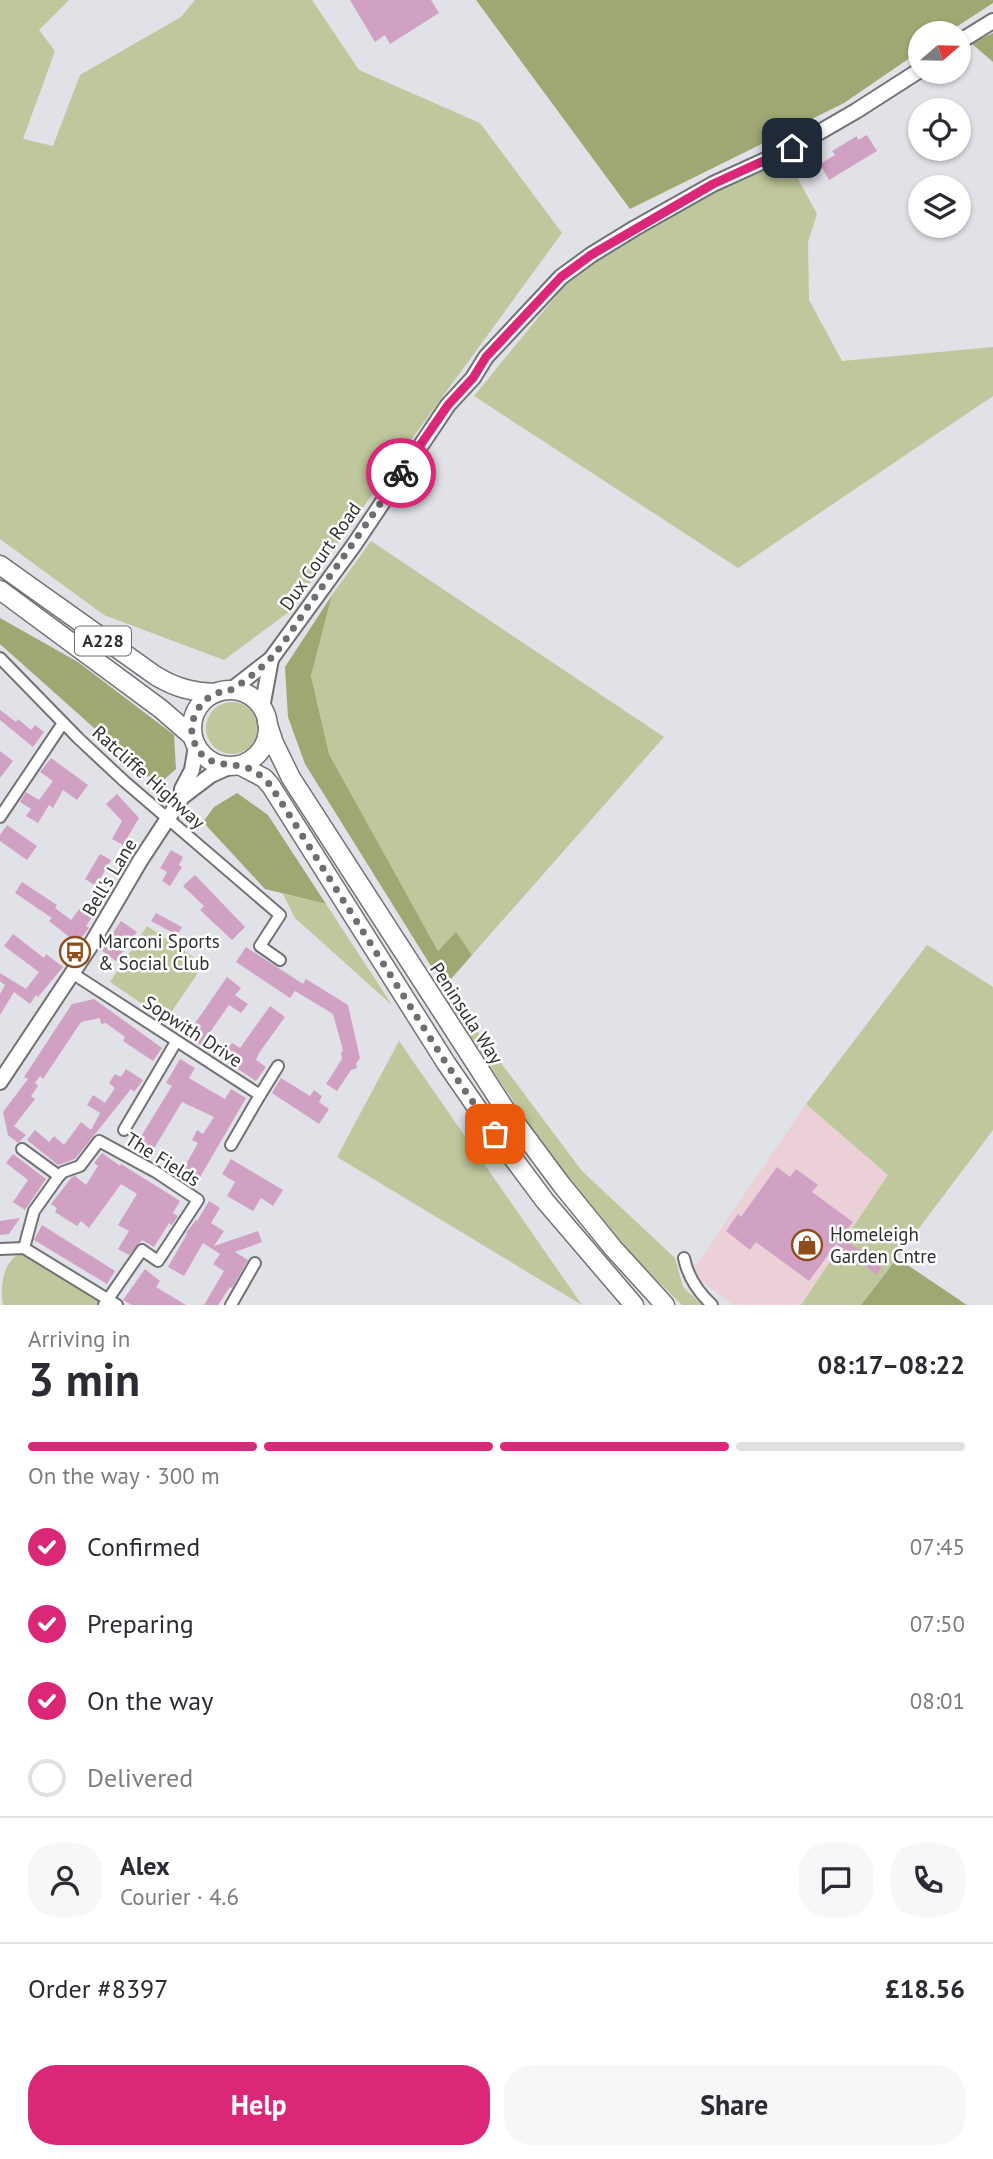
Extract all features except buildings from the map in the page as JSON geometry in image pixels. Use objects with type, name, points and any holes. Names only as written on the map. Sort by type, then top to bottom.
[{"type":"main road","name":"A228","points":[[0,565],[175,688],[192,692],[223,692]]},
{"type":"main road","name":"A228","points":[[0,590],[162,709],[194,741]]},
{"type":"main road","points":[[236,766],[260,751],[266,741],[264,715],[246,694],[223,692],[200,706],[194,716],[194,741],[209,760],[219,765],[236,766],[264,778],[280,797],[446,1063],[495,1134],[545,1201],[634,1305]]},
{"type":"main road","name":"Peninsula Way","points":[[264,715],[291,778],[503,1106],[613,1248],[665,1305]]},
{"type":"street","points":[[971,35],[993,20]]},
{"type":"street","name":"Dux Court Road","points":[[223,692],[271,659],[354,545],[448,405],[473,378],[486,357],[561,277],[635,228],[713,184],[792,148],[908,78]]},
{"type":"street","name":"Ratcliffe Highway","points":[[0,659],[124,781],[280,915],[260,946],[280,960]]},
{"type":"street","name":"Dux Court Road","points":[[264,715],[271,659]]},
{"type":"street","points":[[0,817],[63,723]]},
{"type":"street","name":"Bell's Lane","points":[[182,797],[182,789],[192,770],[194,741]]},
{"type":"street","name":"Bell's Lane","points":[[0,1082],[182,797],[211,775],[236,766]]},
{"type":"street","name":"Sopwith Drive","points":[[72,973],[260,1095]]},
{"type":"street","points":[[124,1130],[176,1042]]},
{"type":"street","points":[[231,1145],[278,1066]]},
{"type":"street","name":"The Fields","points":[[24,1248],[34,1211],[62,1172],[80,1166],[99,1141],[156,1172],[198,1200],[158,1261],[142,1250],[109,1303]]},
{"type":"street","points":[[22,1149],[59,1176]]},
{"type":"street","points":[[0,1249],[24,1248],[109,1303]]},
{"type":"street","points":[[684,1258],[686,1270],[693,1283],[712,1305]]},
{"type":"street","points":[[232,1305],[255,1263]]},
{"type":"shaded area","points":[[806,1104],[889,1175],[801,1305],[733,1305],[691,1273]]},
{"type":"green space","points":[[0,0],[69,0],[39,30],[55,51],[23,139],[53,146],[80,75],[181,17],[195,0],[312,0],[359,70],[480,123],[562,233],[290,611],[224,660],[104,615],[0,539]]},
{"type":"green space","points":[[476,0],[993,0],[993,3],[965,21],[908,21],[908,59],[844,103],[630,209]]},
{"type":"green space","points":[[993,33],[993,62],[971,43]]},
{"type":"green space","points":[[788,160],[817,214],[808,242],[809,300],[842,361],[993,347],[993,396],[738,568],[474,396],[573,275],[709,195]]},
{"type":"green space","points":[[371,541],[664,737],[472,955],[456,933],[438,951],[329,754],[311,676],[332,595]]},
{"type":"green space","points":[[332,595],[311,676],[329,754],[438,951],[456,932],[472,955],[444,987],[305,764],[288,717],[285,667]]},
{"type":"green space","points":[[0,618],[78,662],[174,735],[176,769],[158,785],[0,644]]},
{"type":"green space","points":[[232,702],[242,704],[250,710],[256,718],[256,738],[250,746],[242,752],[232,754],[222,752],[214,746],[208,738],[206,728],[208,718],[214,710],[222,704]]},
{"type":"green space","points":[[237,793],[268,815],[326,904],[265,889],[203,822],[214,807]]},
{"type":"green space","points":[[283,894],[326,904],[392,1005],[295,918]]},
{"type":"green space","points":[[147,926],[204,964],[166,1020],[110,982]]},
{"type":"green space","points":[[927,945],[993,987],[993,1130],[861,1305],[801,1305],[888,1175],[806,1104]]},
{"type":"green space","points":[[444,987],[582,1171],[675,1258],[683,1287],[702,1305],[682,1305],[619,1243],[552,1159],[444,997]]},
{"type":"green space","points":[[399,1041],[582,1305],[337,1157]]},
{"type":"green space","points":[[23,1253],[98,1299],[98,1305],[3,1305],[4,1275],[11,1261]]},
{"type":"green space","points":[[897,1258],[967,1305],[861,1305]]},
{"type":"way so far","points":[[401,473],[354,545],[271,659],[231,690],[216,693],[206,700],[194,716],[192,736],[202,754],[209,760],[219,765],[248,769],[264,778],[280,797],[379,958],[495,1134]]},
{"type":"place","name":"Marconi Sports & Social Club","points":[[75,952]]},
{"type":"place","name":"Homeleigh Garden Cntre","points":[[807,1245]]},
{"type":"route","points":[[401,473],[456,394],[473,378],[486,357],[561,277],[635,228],[713,184],[792,148]]}]
